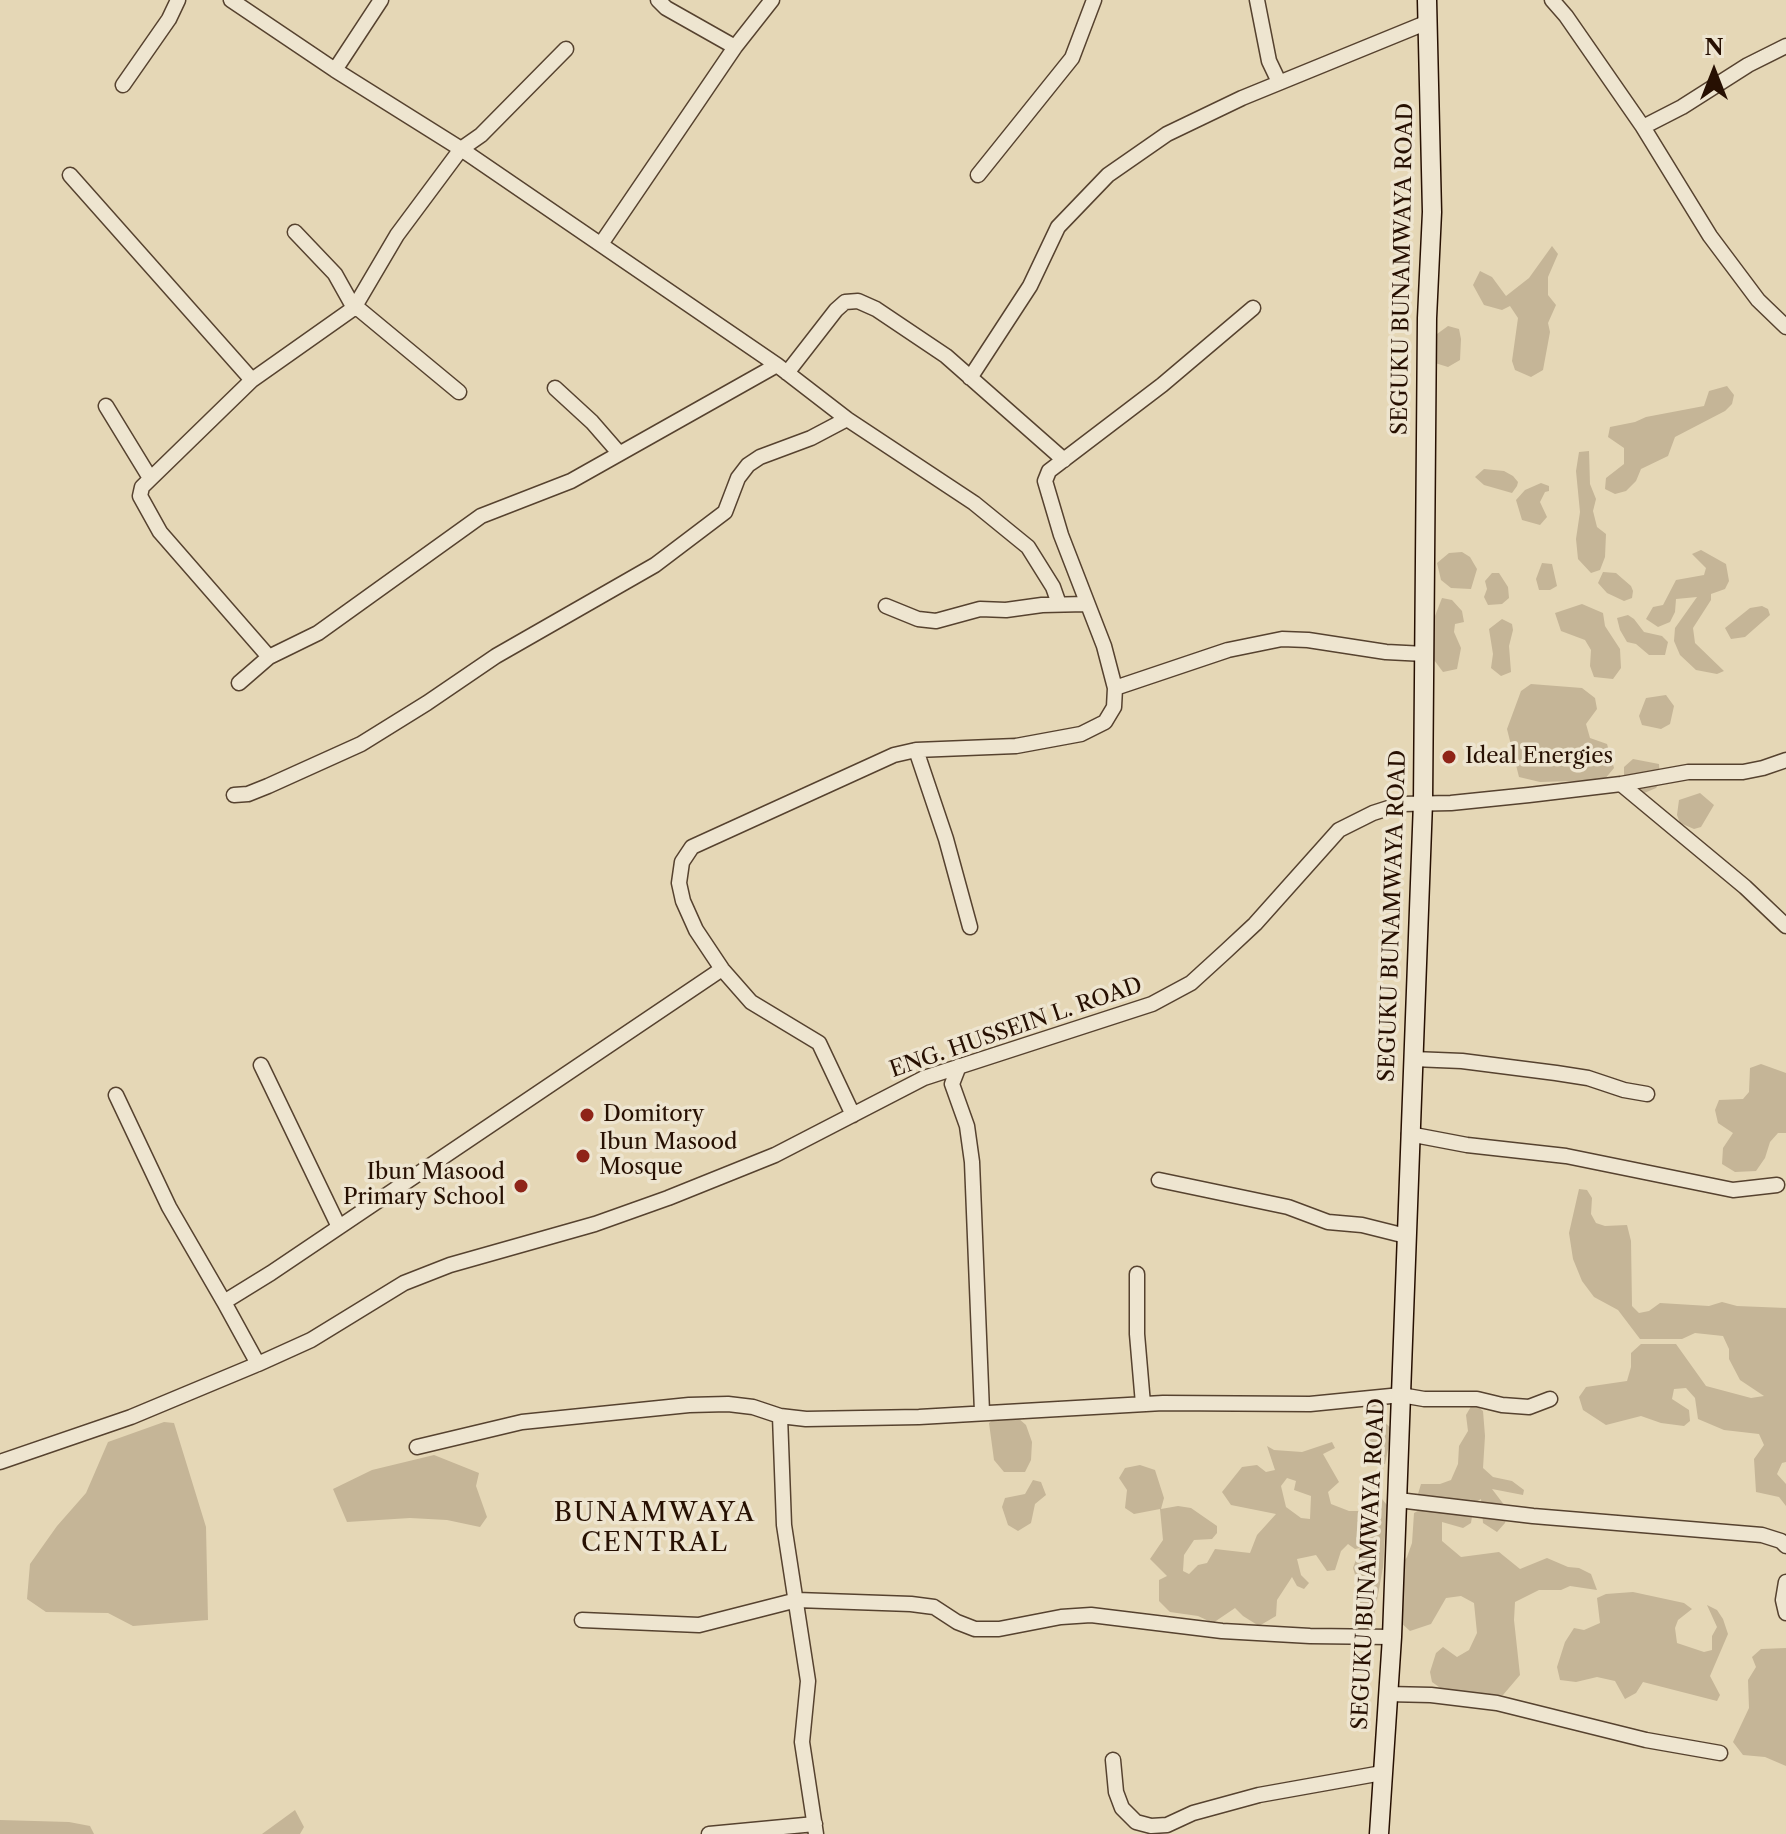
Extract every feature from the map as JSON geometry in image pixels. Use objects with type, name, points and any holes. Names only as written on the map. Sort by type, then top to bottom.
[{"type":"main road","name":"SEGUKU BUNAMWAYA ROAD","points":[[1379,1834],[1398,1500],[1423,802],[1427,318],[1432,212],[1427,0]]},
{"type":"street","points":[[123,85],[169,19],[178,0]]},
{"type":"street","points":[[231,0],[461,149],[782,369],[847,419],[974,503],[1028,547],[1053,587],[1059,604]]},
{"type":"street","points":[[335,70],[381,0]]},
{"type":"street","points":[[658,0],[666,8],[735,47]]},
{"type":"street","points":[[601,244],[735,47],[772,0]]},
{"type":"street","points":[[978,175],[1072,58],[1094,0]]},
{"type":"street","points":[[1257,0],[1269,61],[1279,82]]},
{"type":"street","points":[[1552,0],[1643,127],[1710,236],[1758,300],[1786,327]]},
{"type":"street","points":[[970,378],[1030,286],[1058,227],[1108,175],[1167,134],[1279,82],[1428,22]]},
{"type":"street","points":[[1643,127],[1786,46]]},
{"type":"street","points":[[269,657],[160,532],[140,496],[142,487],[252,380],[354,308],[397,235],[461,149],[481,135],[566,49]]},
{"type":"street","points":[[70,175],[252,380]]},
{"type":"street","points":[[295,232],[335,274],[354,308],[459,392]]},
{"type":"street","points":[[239,683],[269,657],[318,633],[481,516],[571,481],[782,369],[845,302],[858,301],[876,309],[946,356],[1064,460]]},
{"type":"street","points":[[853,1115],[819,1043],[751,1002],[722,969],[696,930],[683,901],[679,883],[682,862],[692,847],[894,755],[916,750],[1016,746],[1081,734],[1105,722],[1114,707],[1115,688],[1104,646],[1086,604],[1046,492],[1045,481],[1049,471],[1162,385],[1253,308]]},
{"type":"street","points":[[555,388],[619,453]]},
{"type":"street","points":[[106,406],[150,478]]},
{"type":"street","points":[[234,795],[248,794],[268,786],[361,744],[496,656],[655,565],[725,512],[730,506],[738,478],[748,465],[847,419]]},
{"type":"street","points":[[886,606],[918,619],[936,621],[980,609],[1086,604]]},
{"type":"street","points":[[1115,688],[1228,650],[1282,639],[1425,654]]},
{"type":"street","points":[[916,750],[946,839],[970,927]]},
{"type":"street","name":"ENG. HUSSEIN L. ROAD","points":[[0,1462],[131,1417],[258,1364],[311,1340],[404,1283],[450,1265],[595,1224],[668,1198],[775,1155],[900,1089],[959,1066],[1152,1004],[1191,983],[1255,924],[1339,830],[1387,808],[1401,804],[1451,803],[1621,784],[1669,774],[1743,772],[1786,760]]},
{"type":"street","points":[[1621,784],[1738,881],[1786,926]]},
{"type":"street","points":[[224,1302],[722,969]]},
{"type":"street","points":[[1413,1059],[1462,1061],[1556,1073],[1647,1094]]},
{"type":"street","points":[[261,1065],[339,1227]]},
{"type":"street","points":[[959,1066],[952,1084],[967,1126],[972,1162],[982,1412]]},
{"type":"street","points":[[116,1095],[169,1207],[258,1364]]},
{"type":"street","points":[[1409,1134],[1467,1145],[1566,1156],[1733,1190],[1777,1185]]},
{"type":"street","points":[[1159,1180],[1288,1207],[1328,1222],[1362,1225],[1406,1236]]},
{"type":"street","points":[[1137,1274],[1137,1334],[1143,1404]]},
{"type":"street","points":[[417,1447],[522,1422],[689,1405],[728,1404],[753,1407],[780,1416],[849,1419],[1143,1404],[1310,1404],[1401,1395],[1424,1399],[1477,1399],[1529,1407],[1550,1399]]},
{"type":"street","points":[[709,1834],[816,1829],[802,1742],[808,1681],[784,1525],[780,1416]]},
{"type":"street","points":[[1398,1500],[1533,1516],[1762,1535],[1781,1541],[1786,1546]]},
{"type":"street","points":[[1786,1582],[1783,1600],[1786,1613]]},
{"type":"street","points":[[582,1620],[699,1625],[797,1600],[934,1607],[975,1629],[999,1629],[1061,1617],[1091,1615],[1222,1631],[1392,1637]]},
{"type":"street","points":[[1387,1694],[1431,1695],[1497,1703],[1646,1740],[1720,1753]]},
{"type":"street","points":[[1113,1760],[1116,1792],[1122,1808],[1150,1830],[1193,1813],[1259,1795],[1382,1773]]},
{"type":"shaded area","points":[[1552,246],[1558,254],[1548,277],[1548,295],[1556,305],[1548,323],[1550,332],[1543,370],[1531,377],[1515,370],[1512,361],[1518,318],[1510,306],[1502,310],[1484,305],[1473,285],[1480,271],[1492,277],[1506,296],[1529,278]]},
{"type":"shaded area","points":[[1448,326],[1459,329],[1461,339],[1460,360],[1448,367],[1435,363],[1437,334]]},
{"type":"shaded area","points":[[1727,386],[1734,395],[1732,404],[1725,411],[1675,437],[1668,456],[1641,469],[1636,481],[1626,491],[1615,494],[1605,489],[1606,478],[1624,464],[1624,448],[1608,437],[1610,427],[1704,406],[1709,391]]},
{"type":"shaded area","points":[[1589,451],[1590,484],[1596,499],[1593,511],[1597,527],[1606,534],[1605,557],[1600,570],[1591,573],[1578,559],[1576,539],[1580,512],[1576,471],[1579,452]]},
{"type":"shaded area","points":[[1484,469],[1504,471],[1513,476],[1518,482],[1517,486],[1512,493],[1484,485],[1475,477]]},
{"type":"shaded area","points":[[1541,483],[1549,486],[1549,491],[1545,492],[1540,502],[1547,517],[1540,525],[1522,520],[1516,500],[1525,490]]},
{"type":"shaded area","points":[[1701,550],[1726,564],[1729,581],[1725,589],[1711,594],[1711,600],[1693,628],[1695,643],[1724,671],[1717,674],[1696,670],[1680,655],[1674,641],[1675,628],[1697,597],[1676,599],[1670,622],[1658,627],[1646,619],[1653,607],[1663,605],[1676,580],[1704,575],[1706,568],[1692,554]]},
{"type":"shaded area","points":[[1462,552],[1470,557],[1477,569],[1471,589],[1451,588],[1441,580],[1437,563],[1449,553]]},
{"type":"shaded area","points":[[1542,563],[1552,564],[1557,586],[1550,590],[1539,590],[1536,579]]},
{"type":"shaded area","points":[[1603,572],[1616,573],[1631,586],[1632,598],[1624,601],[1607,593],[1598,583]]},
{"type":"shaded area","points":[[1492,573],[1499,573],[1508,587],[1509,598],[1502,604],[1488,605],[1484,597],[1487,589],[1485,581]]},
{"type":"shaded area","points":[[1442,598],[1452,600],[1462,611],[1464,622],[1455,624],[1454,632],[1461,648],[1457,669],[1443,672],[1434,660],[1433,621]]},
{"type":"shaded area","points":[[1582,604],[1603,613],[1605,626],[1620,649],[1621,668],[1613,679],[1594,677],[1590,666],[1591,650],[1585,640],[1561,631],[1555,613]]},
{"type":"shaded area","points":[[1762,606],[1768,609],[1770,615],[1745,637],[1731,639],[1725,628],[1750,608]]},
{"type":"shaded area","points":[[1628,615],[1644,632],[1662,636],[1668,642],[1665,655],[1649,655],[1636,644],[1627,642],[1617,618]]},
{"type":"shaded area","points":[[1502,619],[1512,624],[1513,630],[1509,646],[1511,672],[1501,676],[1491,668],[1493,654],[1489,629]]},
{"type":"shaded area","points":[[1531,684],[1582,688],[1595,698],[1597,709],[1586,724],[1590,738],[1607,744],[1614,768],[1604,780],[1540,782],[1519,777],[1507,729],[1521,691]]},
{"type":"shaded area","points":[[1666,695],[1674,706],[1670,724],[1661,729],[1642,725],[1639,716],[1646,698]]},
{"type":"shaded area","points":[[1633,759],[1659,764],[1660,782],[1656,788],[1642,794],[1624,775],[1624,767]]},
{"type":"shaded area","points":[[1700,793],[1714,805],[1701,827],[1694,829],[1680,823],[1677,815],[1679,800]]},
{"type":"shaded area","points":[[1761,1064],[1786,1073],[1786,1133],[1778,1133],[1770,1142],[1765,1158],[1756,1171],[1735,1172],[1722,1164],[1723,1148],[1733,1133],[1718,1123],[1715,1110],[1719,1100],[1743,1099],[1749,1092],[1750,1068]]},
{"type":"shaded area","points":[[1579,1189],[1587,1190],[1592,1198],[1591,1214],[1596,1223],[1605,1226],[1627,1225],[1631,1241],[1632,1306],[1639,1313],[1649,1311],[1660,1303],[1709,1306],[1722,1302],[1737,1306],[1786,1308],[1786,1462],[1782,1463],[1777,1474],[1786,1484],[1786,1506],[1779,1497],[1756,1492],[1754,1459],[1764,1445],[1759,1434],[1724,1430],[1698,1419],[1695,1398],[1686,1388],[1674,1389],[1672,1399],[1689,1410],[1690,1421],[1684,1426],[1641,1416],[1606,1425],[1583,1410],[1579,1397],[1586,1387],[1627,1381],[1631,1353],[1641,1344],[1676,1344],[1706,1386],[1751,1398],[1764,1396],[1740,1380],[1729,1359],[1729,1349],[1723,1336],[1695,1333],[1682,1339],[1640,1339],[1618,1310],[1594,1297],[1582,1281],[1573,1259],[1569,1233]]},
{"type":"shaded area","points":[[1473,1403],[1483,1411],[1483,1468],[1493,1477],[1512,1481],[1524,1490],[1523,1495],[1492,1489],[1508,1510],[1505,1523],[1497,1532],[1483,1523],[1481,1499],[1474,1503],[1471,1523],[1463,1528],[1442,1522],[1442,1541],[1461,1557],[1499,1552],[1520,1569],[1547,1558],[1579,1568],[1591,1574],[1597,1590],[1570,1586],[1561,1590],[1539,1590],[1515,1602],[1520,1675],[1503,1695],[1446,1692],[1432,1682],[1430,1672],[1436,1653],[1443,1647],[1457,1657],[1469,1650],[1477,1633],[1474,1603],[1461,1596],[1446,1598],[1431,1624],[1410,1631],[1389,1612],[1388,1585],[1407,1557],[1412,1543],[1414,1513],[1425,1507],[1418,1494],[1421,1484],[1440,1484],[1451,1480],[1458,1464],[1459,1446],[1468,1431],[1466,1415]]},
{"type":"shaded area","points":[[1018,1418],[1026,1425],[1032,1442],[1031,1460],[1025,1472],[1004,1472],[994,1460],[989,1423]]},
{"type":"shaded area","points":[[1383,1421],[1392,1429],[1385,1464],[1377,1465],[1367,1443],[1371,1432]]},
{"type":"shaded area","points":[[164,1422],[174,1423],[206,1527],[208,1620],[133,1626],[108,1613],[46,1612],[27,1599],[30,1564],[86,1493],[108,1442]]},
{"type":"shaded area","points":[[1332,1442],[1335,1448],[1323,1454],[1339,1482],[1328,1492],[1331,1504],[1349,1511],[1364,1511],[1368,1504],[1382,1499],[1387,1505],[1383,1567],[1374,1617],[1366,1625],[1353,1618],[1357,1581],[1353,1568],[1360,1548],[1355,1549],[1348,1544],[1341,1551],[1335,1570],[1327,1571],[1316,1555],[1297,1559],[1301,1575],[1309,1583],[1304,1589],[1297,1586],[1292,1577],[1277,1600],[1276,1616],[1259,1626],[1235,1608],[1213,1623],[1198,1616],[1170,1612],[1159,1601],[1159,1580],[1167,1576],[1150,1559],[1163,1540],[1160,1509],[1134,1514],[1125,1508],[1127,1490],[1119,1478],[1125,1468],[1140,1465],[1155,1470],[1164,1498],[1161,1509],[1178,1506],[1191,1508],[1217,1526],[1217,1533],[1212,1539],[1194,1540],[1184,1555],[1183,1571],[1189,1574],[1198,1565],[1207,1563],[1215,1549],[1250,1553],[1257,1535],[1276,1514],[1231,1505],[1222,1492],[1242,1467],[1257,1465],[1266,1472],[1275,1470],[1267,1446],[1274,1450],[1302,1452]],"holes":[[[1287,1478],[1296,1481],[1294,1490],[1311,1496],[1310,1519],[1301,1518],[1286,1507],[1281,1486]]]},
{"type":"shaded area","points":[[434,1455],[479,1473],[476,1486],[487,1517],[480,1527],[447,1520],[410,1518],[347,1522],[333,1489],[372,1470]]},
{"type":"shaded area","points":[[1033,1480],[1041,1482],[1046,1495],[1035,1504],[1031,1523],[1018,1531],[1008,1525],[1002,1507],[1005,1498],[1025,1494]]},
{"type":"shaded area","points":[[1633,1592],[1684,1603],[1692,1609],[1678,1620],[1675,1628],[1677,1643],[1704,1652],[1712,1650],[1712,1636],[1717,1627],[1707,1605],[1717,1610],[1728,1634],[1710,1676],[1720,1695],[1717,1701],[1643,1682],[1636,1693],[1625,1699],[1615,1681],[1597,1677],[1576,1682],[1560,1680],[1557,1667],[1565,1642],[1574,1628],[1584,1630],[1600,1623],[1597,1598],[1606,1594]]},
{"type":"shaded area","points":[[1786,1648],[1786,1766],[1765,1757],[1743,1755],[1733,1742],[1749,1708],[1748,1680],[1756,1667],[1752,1657],[1761,1649]]},
{"type":"shaded area","points":[[295,1810],[304,1827],[300,1834],[262,1834]]},
{"type":"shaded area","points":[[0,1820],[69,1822],[90,1826],[94,1834],[0,1834]]},
{"type":"place","name":"Ideal Energies","points":[[1449,757]]},
{"type":"place","name":"Domitory","points":[[587,1115]]},
{"type":"place","name":"Ibun Masood Mosque","points":[[583,1156]]},
{"type":"place","name":"Ibun Masood Primary School","points":[[521,1186]]},
{"type":"district","name":"BUNAMWAYA CENTRAL","points":[[655,1528]]}]
